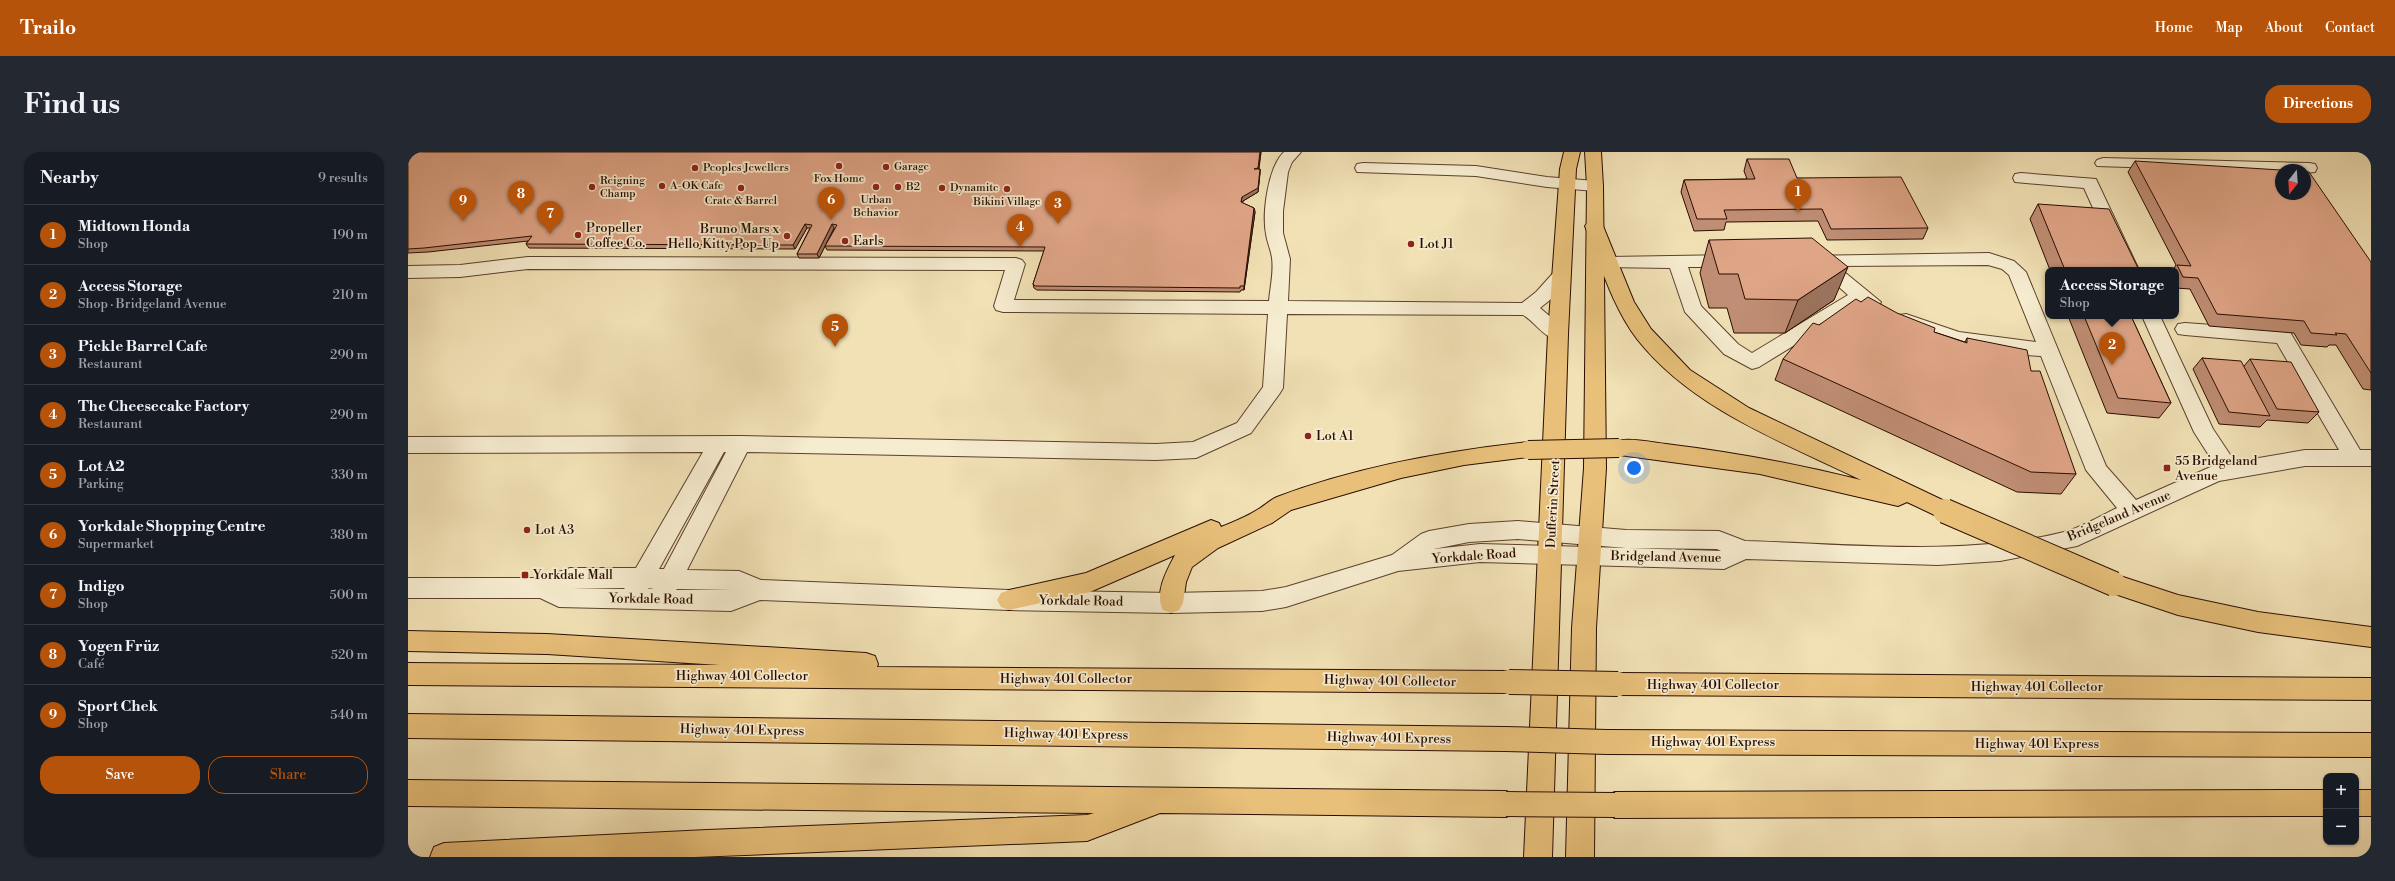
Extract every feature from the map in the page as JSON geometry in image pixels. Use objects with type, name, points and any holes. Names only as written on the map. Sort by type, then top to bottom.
[{"type":"main road","name":"Dufferin Street","points":[[1538,857],[1558,334],[1567,184],[1572,152]]},
{"type":"main road","points":[[1580,857],[1583,654],[1589,546],[1594,512],[1595,186],[1593,152]]},
{"type":"main road","points":[[1594,226],[1625,302],[1644,334],[1683,375],[1742,413],[1945,511],[2114,584],[2178,605],[2258,622],[2371,637]]},
{"type":"main road","points":[[1009,600],[1090,582],[1261,506],[1283,504],[1325,490],[1401,470],[1464,457],[1528,450],[1619,448],[1717,458],[1871,491],[1945,511]]},
{"type":"main road","points":[[1171,603],[1174,582],[1183,561],[1210,542],[1264,517],[1283,504]]},
{"type":"main road","points":[[408,641],[547,644],[692,652],[1084,679]]},
{"type":"main road","name":"Highway 401 Collector","points":[[408,674],[2371,689]]},
{"type":"main road","name":"Highway 401 Express","points":[[408,726],[1505,739],[1607,742],[2371,745]]},
{"type":"main road","points":[[408,793],[1615,805],[2323,803]]},
{"type":"main road","points":[[444,857],[707,843],[1087,828],[1164,801]]},
{"type":"main road","points":[[2359,803],[2371,803]]},
{"type":"street","points":[[408,445],[741,444],[1156,452],[1196,450],[1244,428],[1273,388],[1281,259],[1274,233],[1274,211],[1280,172],[1284,160],[1293,152]]},
{"type":"street","points":[[2103,163],[2275,167]]},
{"type":"street","points":[[1363,168],[1476,171],[1567,184],[1595,186]]},
{"type":"street","points":[[2021,178],[2090,184],[2129,267]]},
{"type":"street","points":[[1796,260],[1989,259],[2008,265],[2017,272],[2047,350],[2097,470],[2133,512]]},
{"type":"street","points":[[1820,260],[1860,296],[1889,311],[1956,338],[2008,347],[2047,350]]},
{"type":"street","points":[[1609,263],[1748,261]]},
{"type":"street","points":[[1677,262],[1692,308],[1731,349],[1752,362],[1860,296]]},
{"type":"street","points":[[408,272],[460,271],[528,263],[1016,264],[1003,306],[1279,306],[1526,309],[1536,314],[1558,334]]},
{"type":"street","points":[[1526,309],[1543,296],[1562,275]]},
{"type":"street","points":[[2152,319],[2204,432],[2230,471]]},
{"type":"street","points":[[2186,328],[2283,337],[2362,458]]},
{"type":"street","points":[[631,599],[718,444]]},
{"type":"street","points":[[660,600],[670,578],[741,444]]},
{"type":"street","name":"Bridgeland Avenue","points":[[1589,546],[1724,560],[1743,550],[1938,556],[2000,552],[2069,540],[2133,512],[2215,473],[2305,458],[2362,458]]},
{"type":"street","name":"Yorkdale Road","points":[[408,588],[543,588],[570,578],[670,578],[739,581],[759,590],[1009,600],[1171,603],[1262,601],[1286,597],[1398,562],[1496,552],[1551,543],[1589,546]]},
{"type":"street","name":"Yorkdale Road","points":[[543,588],[559,597],[731,601],[759,590]]},
{"type":"building","points":[[408,152],[1260,152],[1258,168],[1254,169],[1260,169],[1258,188],[1242,197],[1241,202],[1254,208],[1244,286],[1240,286],[1240,288],[1035,286],[1033,284],[1045,247],[825,246],[837,225],[832,224],[817,254],[797,254],[812,225],[805,224],[793,245],[526,244],[532,236],[408,249]]},
{"type":"building","points":[[1747,159],[1789,159],[1797,178],[1901,177],[1928,228],[1831,229],[1822,209],[1724,210],[1727,219],[1697,219],[1684,180],[1755,179]]},
{"type":"building","points":[[2135,161],[2275,170],[2275,200],[2311,200],[2311,175],[2371,262],[2371,373],[2346,334],[2335,333],[2337,335],[2311,333],[2304,321],[2217,314],[2198,278],[2183,277],[2177,265],[2191,266]]},
{"type":"building","points":[[2038,204],[2109,209],[2138,267],[2064,267]]},
{"type":"building","points":[[1812,238],[1848,267],[1798,300],[1745,299],[1738,274],[1719,274],[1709,240]]},
{"type":"building","points":[[1868,297],[1897,313],[1935,328],[1934,332],[1967,343],[1967,338],[2027,350],[2031,371],[2040,371],[2076,474],[2031,472],[1783,359],[1813,323],[1819,325],[1856,299],[1861,302]]},
{"type":"building","points":[[2085,319],[2132,319],[2171,403],[2118,398]]},
{"type":"building","points":[[2202,358],[2241,361],[2270,416],[2229,412]]},
{"type":"building","points":[[2250,359],[2291,362],[2319,412],[2277,409]]},
{"type":"place","name":"Fox Home","points":[[839,166]]},
{"type":"place","name":"Garage","points":[[886,167]]},
{"type":"place","name":"Peoples Jewellers","points":[[695,168]]},
{"type":"place","name":"A-OK Cafe","points":[[662,186]]},
{"type":"place","name":"Reigning Champ","points":[[592,187]]},
{"type":"place","name":"Urban Behavior","points":[[876,187]]},
{"type":"place","name":"B2","points":[[898,187]]},
{"type":"place","name":"Crate & Barrel","points":[[741,188]]},
{"type":"place","name":"Dynamite","points":[[942,188]]},
{"type":"place","name":"Bikini Village","points":[[1007,189]]},
{"type":"place","name":"Midtown Honda","points":[[1798,212]]},
{"type":"place","name":"Yogen Früz","points":[[521,214]]},
{"type":"place","name":"Yorkdale Shopping Centre","points":[[831,220]]},
{"type":"place","name":"Sport Chek","points":[[463,221]]},
{"type":"place","name":"Pickle Barrel Cafe","points":[[1058,224]]},
{"type":"place","name":"Indigo","points":[[550,234]]},
{"type":"place","name":"Propeller Coffee Co.","points":[[578,235]]},
{"type":"place","name":"Bruno Mars x Hello Kitty Pop-Up","points":[[787,236]]},
{"type":"place","name":"Earls","points":[[845,241]]},
{"type":"place","name":"Lot J1","points":[[1411,244]]},
{"type":"place","name":"The Cheesecake Factory","points":[[1020,247]]},
{"type":"place","name":"Lot A2","points":[[835,347]]},
{"type":"place","name":"Access Storage","points":[[2112,365]]},
{"type":"place","name":"Lot A1","points":[[1308,436]]},
{"type":"place","name":"55 Bridgeland Avenue","points":[[2167,468]]},
{"type":"place","name":"Lot A3","points":[[527,530]]},
{"type":"place","name":"Yorkdale Mall","points":[[525,575]]}]
